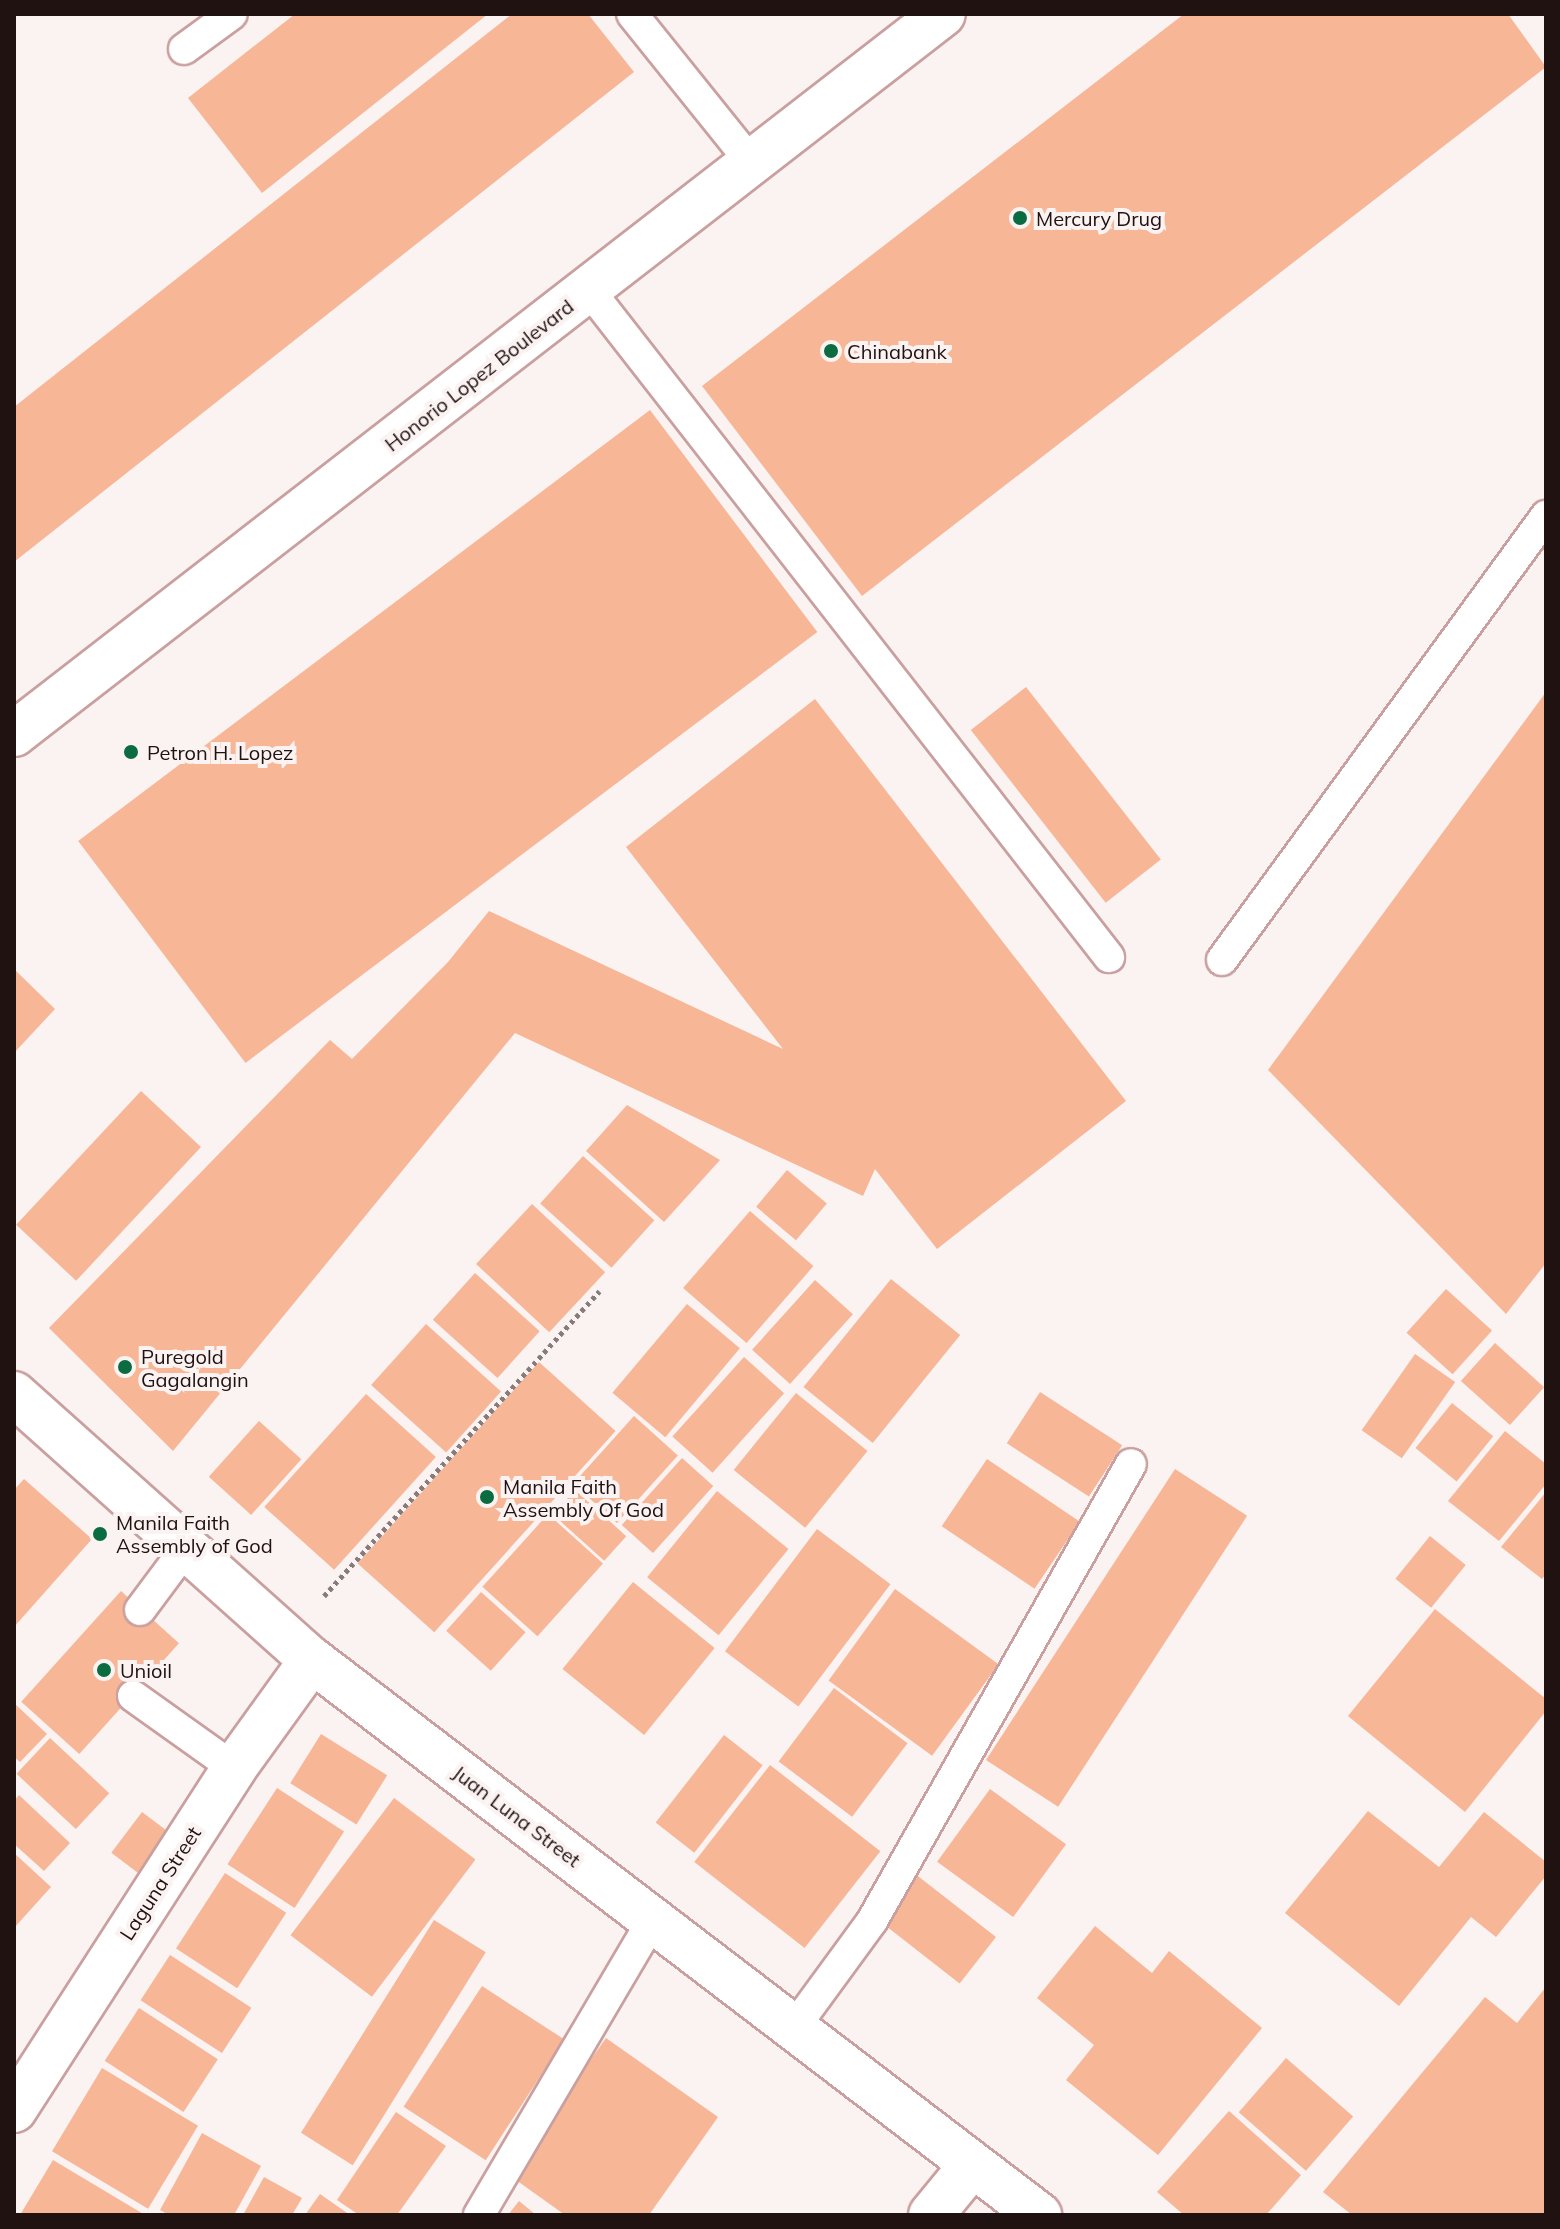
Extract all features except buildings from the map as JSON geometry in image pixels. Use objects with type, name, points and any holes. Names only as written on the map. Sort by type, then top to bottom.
[{"type":"main road","name":"Honorio Lopez Boulevard","points":[[14,734],[943,14]]},
{"type":"main road","name":"Juan Luna Street","points":[[14,1394],[184,1551],[299,1649],[1039,2215]]},
{"type":"main road","name":"Laguna Street","points":[[14,2110],[234,1768],[299,1649]]},
{"type":"main road","points":[[931,2215],[972,2165]]},
{"type":"lane","points":[[184,49],[232,14]]},
{"type":"lane","points":[[632,14],[752,163]]},
{"type":"lane","points":[[589,290],[1109,957]]},
{"type":"lane","points":[[1222,960],[1546,516]]},
{"type":"lane","points":[[793,2029],[872,1921],[1131,1464]]},
{"type":"lane","points":[[140,1610],[184,1551]]},
{"type":"lane","points":[[133,1696],[234,1768]]},
{"type":"lane","points":[[479,2215],[653,1920]]},
{"type":"path","points":[[299,1649],[600,1291]]},
{"type":"place","name":"Mercury Drug","points":[[1020,218]]},
{"type":"place","name":"Chinabank","points":[[831,351]]},
{"type":"place","name":"Petron H. Lopez","points":[[131,752]]},
{"type":"place","name":"Puregold Gagalangin","points":[[125,1367]]},
{"type":"place","name":"Manila Faith Assembly Of God","points":[[487,1497]]},
{"type":"place","name":"Manila Faith Assembly of God","points":[[100,1534]]},
{"type":"place","name":"Unioil","points":[[104,1670]]}]
